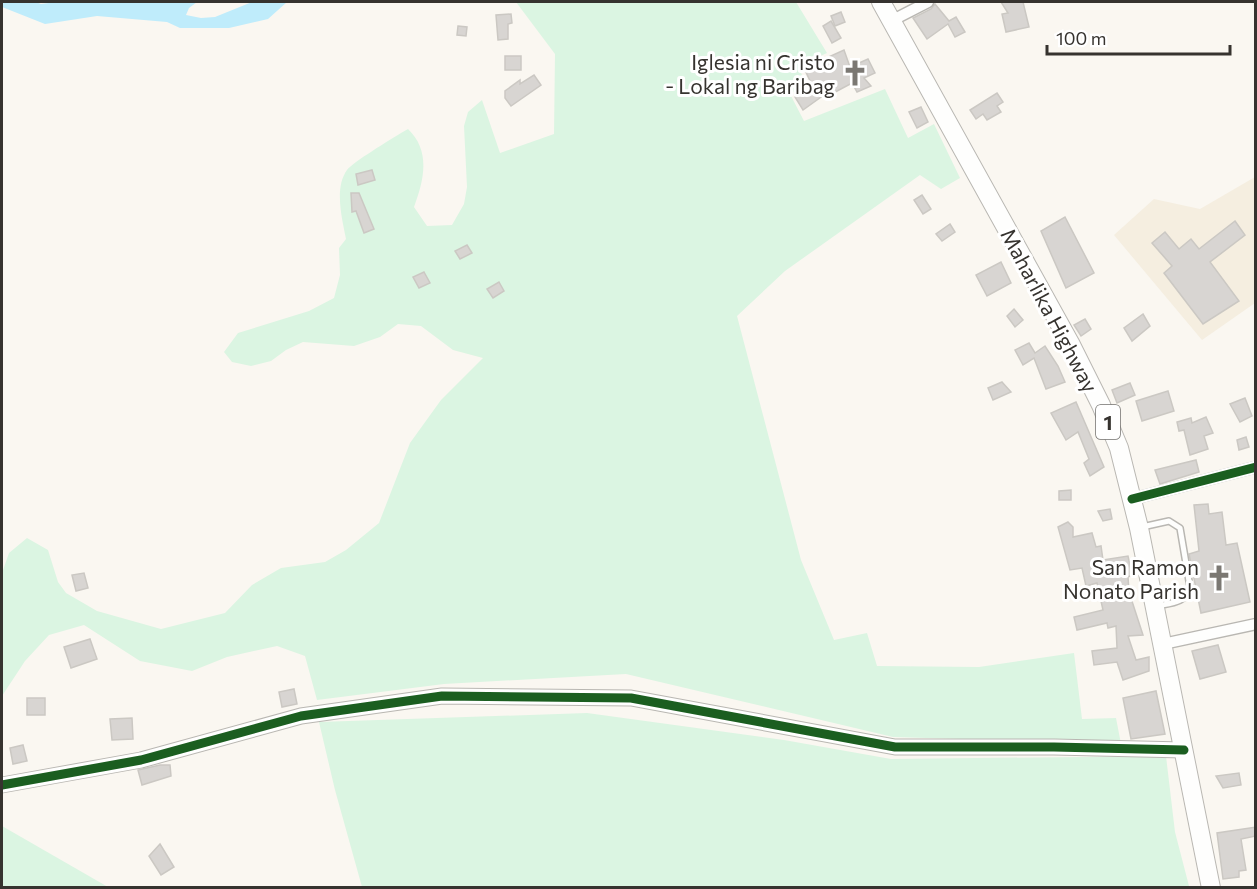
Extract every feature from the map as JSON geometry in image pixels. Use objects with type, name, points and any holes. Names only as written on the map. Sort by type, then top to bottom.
[{"type":"highway","name":"Maharlika Highway","points":[[881,2],[1080,363],[1119,448],[1139,528],[1163,644],[1210,888]]},
{"type":"street","points":[[891,21],[928,2]]},
{"type":"street","points":[[1132,499],[1256,467]]},
{"type":"street","points":[[1163,644],[1256,624]]},
{"type":"street","points":[[2,785],[141,760],[301,716],[442,696],[631,698],[895,747],[1184,750]]},
{"type":"lane","points":[[1139,528],[1169,521],[1180,528],[1190,587],[1188,596],[1181,601],[1155,606]]},
{"type":"shaded area","points":[[1255,177],[1255,303],[1202,340],[1114,235],[1154,199],[1200,209]]},
{"type":"green space","points":[[516,2],[796,2],[827,53],[798,66],[806,84],[790,94],[804,121],[885,89],[908,138],[934,124],[960,178],[941,189],[920,175],[785,271],[737,316],[801,560],[834,640],[867,633],[877,666],[979,667],[1074,653],[1082,719],[1116,718],[1121,744],[893,737],[626,674],[444,684],[317,700],[305,656],[277,646],[227,657],[192,671],[140,661],[84,625],[49,635],[25,661],[2,696],[2,573],[9,553],[27,538],[48,550],[58,582],[66,593],[97,611],[161,629],[225,613],[252,585],[281,568],[325,562],[346,550],[379,523],[410,443],[441,400],[483,358],[453,350],[421,326],[398,324],[380,337],[354,346],[303,342],[286,350],[271,361],[251,366],[232,362],[224,352],[238,333],[309,311],[334,298],[340,275],[339,248],[346,239],[340,203],[343,177],[347,170],[372,151],[408,129],[423,156],[423,176],[414,207],[427,226],[452,225],[464,204],[467,187],[464,126],[468,112],[482,100],[500,153],[554,134],[555,54]]},
{"type":"green space","points":[[587,713],[784,740],[891,759],[1166,756],[1175,832],[1189,886],[362,887],[319,722]]},
{"type":"green space","points":[[2,826],[108,887],[2,887]]},
{"type":"water","points":[[2,2],[41,4],[56,2],[197,2],[189,8],[186,15],[201,18],[215,17],[252,2],[287,2],[268,19],[229,28],[180,28],[167,22],[97,16],[45,24],[2,7]]},
{"type":"building","points":[[1001,2],[1023,2],[1029,27],[1006,32],[1002,14],[1008,13]]},
{"type":"building","points":[[935,4],[949,21],[956,17],[965,32],[955,37],[948,24],[927,39],[913,18],[931,9]]},
{"type":"building","points":[[841,12],[845,22],[835,26],[831,16]]},
{"type":"building","points":[[511,14],[512,23],[508,24],[508,39],[498,40],[496,15]]},
{"type":"building","points":[[831,21],[841,38],[832,43],[823,26]]},
{"type":"building","points":[[458,26],[467,27],[466,36],[457,35]]},
{"type":"building","points":[[844,50],[850,67],[868,59],[875,73],[864,78],[871,86],[857,92],[852,83],[826,97],[824,95],[803,110],[795,97],[812,85],[804,68]]},
{"type":"building","points":[[505,56],[521,56],[521,70],[505,70]]},
{"type":"building","points":[[534,75],[541,85],[511,106],[505,98],[505,91],[520,80],[520,84]]},
{"type":"building","points":[[997,93],[1003,102],[997,106],[1001,112],[987,120],[983,114],[976,119],[970,110]]},
{"type":"building","points":[[921,107],[928,122],[917,128],[909,112]]},
{"type":"building","points":[[372,170],[375,180],[358,185],[356,174]]},
{"type":"building","points":[[351,193],[359,193],[374,229],[364,233],[356,211],[352,212]]},
{"type":"building","points":[[922,195],[931,209],[923,214],[914,200]]},
{"type":"building","points":[[1065,217],[1094,273],[1066,288],[1041,231]]},
{"type":"building","points":[[1235,221],[1245,235],[1210,262],[1239,301],[1203,324],[1164,273],[1172,266],[1152,243],[1165,232],[1179,249],[1191,239],[1199,249]]},
{"type":"building","points":[[950,224],[955,232],[942,241],[936,234]]},
{"type":"building","points":[[467,245],[472,253],[460,259],[455,251]]},
{"type":"building","points":[[1001,262],[1011,283],[987,296],[976,275]]},
{"type":"building","points":[[424,272],[430,283],[419,288],[413,277]]},
{"type":"building","points":[[499,282],[504,291],[493,298],[487,289]]},
{"type":"building","points":[[1014,309],[1023,320],[1015,327],[1007,316]]},
{"type":"building","points":[[1143,314],[1150,326],[1132,341],[1124,328]]},
{"type":"building","points":[[1085,319],[1091,329],[1081,336],[1074,325]]},
{"type":"building","points":[[1029,343],[1035,353],[1045,346],[1065,382],[1046,389],[1034,358],[1023,365],[1015,350]]},
{"type":"building","points":[[1002,382],[1011,392],[993,400],[988,388]]},
{"type":"building","points":[[1130,383],[1135,395],[1117,403],[1112,390]]},
{"type":"building","points":[[1168,391],[1174,411],[1142,421],[1136,401]]},
{"type":"building","points":[[1245,398],[1252,416],[1240,422],[1230,404]]},
{"type":"building","points":[[1076,402],[1104,467],[1090,476],[1084,463],[1089,459],[1078,432],[1066,440],[1051,413]]},
{"type":"building","points":[[1206,417],[1213,433],[1204,436],[1208,449],[1190,455],[1184,430],[1179,431],[1177,422],[1191,418],[1192,423]]},
{"type":"building","points":[[1246,437],[1249,447],[1239,450],[1237,440]]},
{"type":"building","points":[[1196,460],[1199,472],[1160,484],[1155,470]]},
{"type":"building","points":[[1071,490],[1071,500],[1059,500],[1059,491]]},
{"type":"building","name":"San Ramon Nonato Parish","points":[[1208,504],[1209,514],[1222,512],[1226,545],[1237,543],[1250,602],[1201,613],[1189,554],[1199,551],[1194,505]]},
{"type":"building","points":[[1110,509],[1112,519],[1103,521],[1098,511]]},
{"type":"building","points":[[1068,522],[1073,527],[1073,537],[1092,533],[1096,547],[1101,546],[1103,560],[1128,556],[1132,575],[1128,577],[1129,592],[1143,635],[1128,636],[1136,660],[1149,657],[1149,671],[1123,680],[1117,662],[1094,665],[1092,651],[1117,648],[1116,626],[1108,628],[1107,623],[1077,630],[1074,617],[1103,610],[1097,583],[1086,586],[1082,568],[1070,570],[1058,527]]},
{"type":"building","points":[[84,573],[88,588],[76,591],[72,575]]},
{"type":"building","points":[[90,639],[97,659],[71,668],[64,647]]},
{"type":"building","points":[[1218,645],[1226,672],[1200,679],[1192,651]]},
{"type":"building","points":[[294,689],[297,704],[282,707],[279,692]]},
{"type":"building","points":[[1156,691],[1165,734],[1131,739],[1123,698]]},
{"type":"building","points":[[27,698],[45,698],[45,715],[27,715]]},
{"type":"building","points":[[132,718],[133,739],[112,740],[110,719]]},
{"type":"building","points":[[23,745],[27,761],[13,764],[10,748]]},
{"type":"building","points":[[170,765],[171,776],[142,785],[138,770]]},
{"type":"building","points":[[1239,773],[1241,785],[1223,788],[1216,776]]},
{"type":"building","points":[[1256,827],[1256,836],[1241,839],[1246,870],[1239,871],[1239,877],[1223,879],[1217,833]]},
{"type":"building","points":[[160,844],[174,867],[161,875],[149,856]]},
{"type":"cycle path","points":[[1132,499],[1256,467]]},
{"type":"cycle path","points":[[2,785],[141,760],[301,716],[442,696],[631,698],[895,747],[1184,750]]},
{"type":"place","name":"Iglesia ni Cristo - Lokal ng Baribag","points":[[855,73]]},
{"type":"place","name":"San Ramon Nonato Parish","points":[[1219,578]]}]
